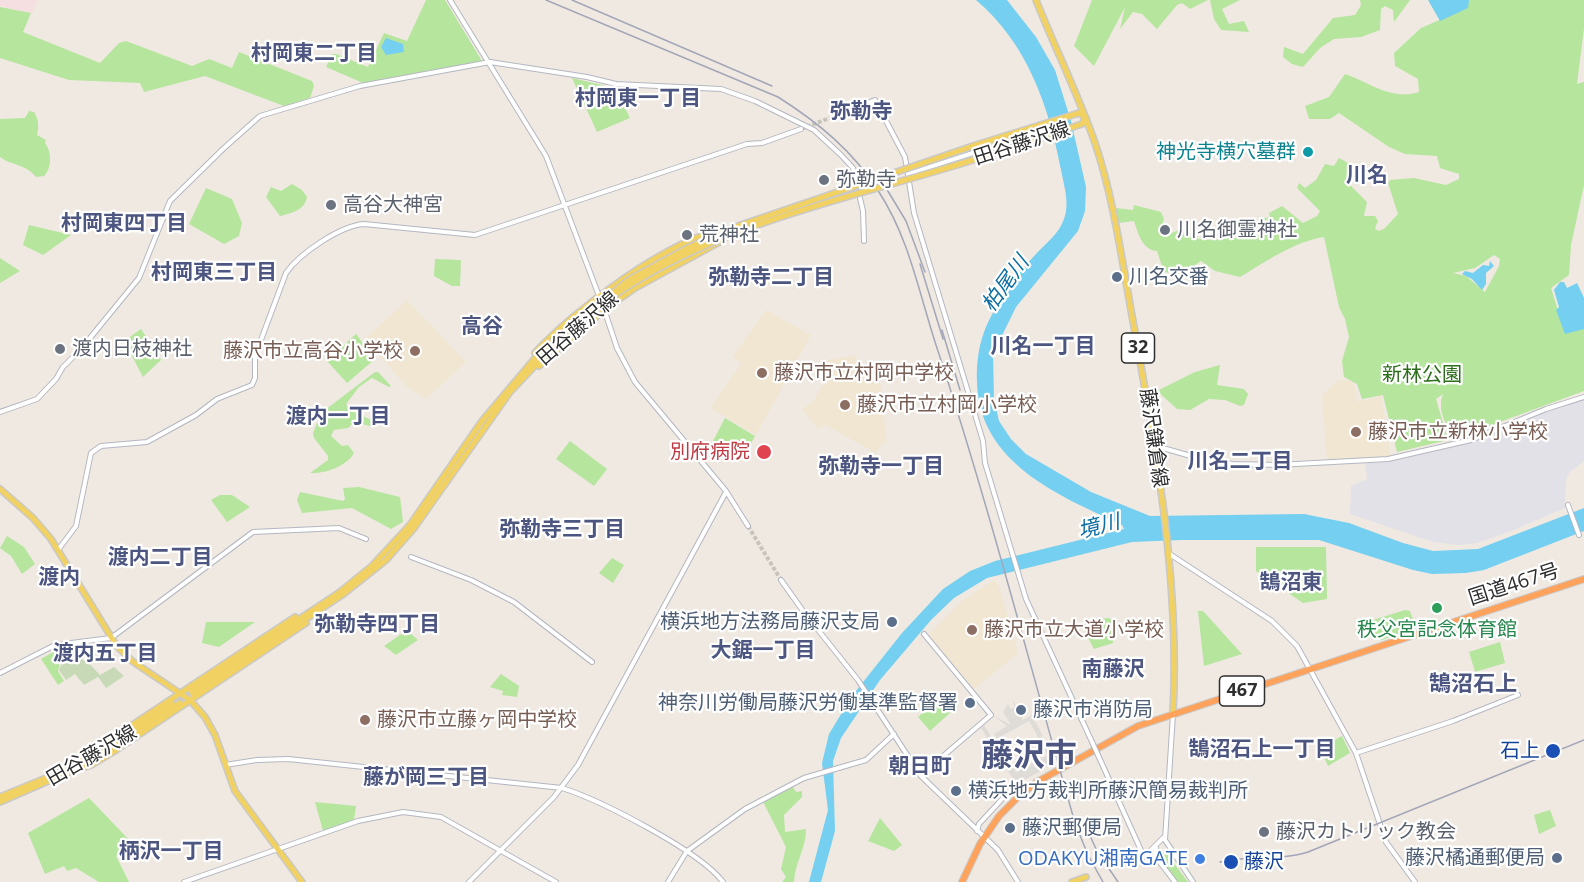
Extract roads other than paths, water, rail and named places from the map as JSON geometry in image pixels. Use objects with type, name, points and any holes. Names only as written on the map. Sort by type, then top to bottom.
[{"type":"highway","name":"国道467号","points":[[962,882],[980,844],[1006,808],[1037,782],[1138,726],[1584,579]]},
{"type":"main road","name":"藤沢鎌倉線","points":[[1036,0],[1086,118],[1103,174],[1156,446],[1175,662],[1173,713]]},
{"type":"main road","name":"田谷藤沢線","points":[[508,391],[400,545],[359,583],[321,610],[192,692],[340,592],[372,566],[410,525],[508,391],[543,353],[630,280],[680,252],[735,230],[973,146],[1079,113],[1086,118],[1082,124],[1075,127],[976,159],[861,191],[735,230]]},
{"type":"main road","points":[[1031,128],[1032,141]]},
{"type":"main road","points":[[508,391],[539,349],[599,297],[628,277],[691,241],[710,233],[735,230]]},
{"type":"main road","points":[[508,391],[557,348],[635,288],[735,230]]},
{"type":"main road","points":[[0,489],[38,523],[58,551],[111,638],[132,661],[180,698],[190,700],[210,725],[241,801],[302,882]]},
{"type":"main road","points":[[180,698],[283,625],[340,592]]},
{"type":"main road","points":[[75,770],[91,765],[116,750],[291,635],[321,610]]},
{"type":"main road","name":"田谷藤沢線","points":[[0,797],[66,769],[180,698]]},
{"type":"main road","name":"田谷藤沢線","points":[[0,802],[75,770],[180,698]]},
{"type":"main road","points":[[1072,882],[1086,877]]},
{"type":"street","points":[[450,0],[546,156],[617,348],[635,382],[726,492],[748,526]]},
{"type":"street","points":[[0,412],[37,399],[139,278],[170,201],[180,188],[260,116],[360,86],[490,62],[587,77],[616,84],[655,88],[714,87],[768,107],[814,130],[853,168],[863,211],[864,241]]},
{"type":"street","points":[[835,116],[875,100],[902,150],[914,213],[973,417],[983,441],[985,463],[1026,599],[1144,857],[1164,836]]},
{"type":"street","points":[[58,551],[76,526],[91,453],[100,446],[147,442],[196,415],[217,399],[252,385],[255,378],[255,356],[286,273],[294,262],[336,233],[350,226],[364,224],[475,235],[747,144],[762,143],[801,129]]},
{"type":"street","points":[[1013,140],[1022,131]]},
{"type":"street","points":[[908,174],[1013,140],[1032,141]]},
{"type":"street","points":[[1156,446],[1208,461],[1233,464],[1388,459],[1467,442],[1556,405],[1584,397]]},
{"type":"street","points":[[469,882],[562,788],[587,750],[726,492]]},
{"type":"street","points":[[1568,505],[1579,535]]},
{"type":"street","points":[[0,673],[55,645],[111,638],[253,532],[339,528],[366,539]]},
{"type":"street","points":[[1167,553],[1280,627],[1297,646],[1356,753],[1383,834],[1415,882]]},
{"type":"street","points":[[411,557],[471,580],[514,602],[592,662]]},
{"type":"street","points":[[781,580],[859,682],[921,775],[1003,856],[1018,882]]},
{"type":"street","points":[[921,775],[991,715],[924,634]]},
{"type":"street","points":[[1356,753],[1453,721],[1518,695]]},
{"type":"street","points":[[1173,713],[1164,836],[1167,847],[1193,882]]},
{"type":"street","points":[[668,882],[687,851],[754,804],[795,782],[866,760],[894,734]]},
{"type":"street","points":[[225,765],[276,758],[562,788],[588,797],[687,851],[708,865],[723,882]]},
{"type":"street","points":[[977,831],[979,824],[1016,784]]},
{"type":"street","points":[[184,882],[202,878],[275,848],[375,816],[409,812],[441,817],[502,849],[556,882]]},
{"type":"street","points":[[1156,847],[1167,847]]},
{"type":"street","points":[[1156,847],[1155,856],[1175,882]]},
{"type":"water","points":[[976,0],[1007,0],[1036,37],[1055,70],[1071,121],[1086,187],[1085,211],[1078,231],[1016,307],[993,354],[994,399],[999,421],[1011,439],[1026,454],[1091,492],[1150,516],[1304,514],[1349,523],[1403,543],[1433,551],[1478,549],[1584,508],[1584,531],[1484,570],[1466,573],[1432,574],[1413,570],[1319,540],[1182,540],[1132,542],[987,578],[954,598],[931,620],[880,680],[841,738],[833,761],[835,831],[821,882],[809,882],[828,810],[822,763],[829,734],[852,696],[902,633],[943,589],[970,571],[995,561],[1124,529],[1122,525],[1049,488],[1026,473],[1007,455],[992,434],[981,410],[977,370],[979,349],[985,330],[1012,282],[1059,229],[1066,213],[1066,201],[1050,122],[1033,77],[1009,36]]},
{"type":"water","points":[[1428,0],[1469,0],[1468,8],[1440,21]]},
{"type":"water","points":[[386,38],[403,44],[404,52],[386,55],[381,47]]},
{"type":"water","points":[[1490,261],[1494,266],[1486,273],[1486,284],[1482,290],[1472,279],[1462,274],[1465,271],[1473,273],[1483,265],[1489,266]]},
{"type":"water","points":[[1560,282],[1564,282],[1567,288],[1577,283],[1584,298],[1584,329],[1565,334],[1556,310],[1559,307],[1554,290]]},
{"type":"tunnel","points":[[801,129],[835,116]]},
{"type":"tunnel","points":[[748,526],[781,580]]},
{"type":"tunnel","points":[[178,699],[191,691]]},
{"type":"tram line","points":[[1220,862],[1308,852],[1584,740]]},
{"type":"railway","points":[[546,0],[778,97],[834,139],[858,164],[879,192],[906,247],[991,523],[1075,823],[1088,855],[1103,882]]},
{"type":"railway","points":[[572,0],[772,86]]},
{"type":"railway","points":[[880,178],[906,221],[925,272]]},
{"type":"railway","points":[[920,264],[943,339]]},
{"type":"railway","points":[[942,330],[960,390]]},
{"type":"railway","points":[[1084,823],[1097,851],[1118,882]]},
{"type":"place","name":"神光寺横穴墓群","points":[[1308,152]]},
{"type":"place","name":"弥勒寺","points":[[824,180]]},
{"type":"place","name":"高谷大神宮","points":[[331,205]]},
{"type":"place","name":"川名御霊神社","points":[[1165,230]]},
{"type":"place","name":"荒神社","points":[[687,235]]},
{"type":"place","name":"川名交番","points":[[1117,277]]},
{"type":"place","name":"渡内日枝神社","points":[[60,349]]},
{"type":"place","name":"藤沢市立高谷小学校","points":[[415,351]]},
{"type":"place","name":"藤沢市立村岡中学校","points":[[762,373]]},
{"type":"place","name":"藤沢市立村岡小学校","points":[[845,405]]},
{"type":"place","name":"藤沢市立新林小学校","points":[[1356,432]]},
{"type":"place","name":"別府病院","points":[[764,452]]},
{"type":"place","name":"秩父宮記念体育館","points":[[1437,608]]},
{"type":"place","name":"横浜地方法務局藤沢支局","points":[[892,622]]},
{"type":"place","name":"藤沢市立大道小学校","points":[[972,630]]},
{"type":"place","name":"神奈川労働局藤沢労働基準監督署","points":[[970,703]]},
{"type":"place","name":"藤沢市消防局","points":[[1021,710]]},
{"type":"place","name":"藤沢市立藤ヶ岡中学校","points":[[365,720]]},
{"type":"place","name":"石上","points":[[1553,751]]},
{"type":"place","name":"横浜地方裁判所藤沢簡易裁判所","points":[[956,791]]},
{"type":"place","name":"藤沢郵便局","points":[[1010,828]]},
{"type":"place","name":"藤沢カトリック教会","points":[[1264,832]]},
{"type":"place","name":"藤沢橘通郵便局","points":[[1557,858]]},
{"type":"place","name":"ODAKYU湘南GATE","points":[[1200,859]]},
{"type":"place","name":"藤沢","points":[[1231,862]]},
{"type":"district","name":"村岡東二丁目","points":[[314,54]]},
{"type":"district","name":"村岡東一丁目","points":[[638,99]]},
{"type":"district","name":"弥勒寺","points":[[861,112]]},
{"type":"district","name":"川名","points":[[1367,176]]},
{"type":"district","name":"村岡東四丁目","points":[[124,224]]},
{"type":"district","name":"村岡東三丁目","points":[[214,273]]},
{"type":"district","name":"弥勒寺二丁目","points":[[771,278]]},
{"type":"district","name":"高谷","points":[[482,327]]},
{"type":"district","name":"川名一丁目","points":[[1043,347]]},
{"type":"district","name":"渡内一丁目","points":[[338,417]]},
{"type":"district","name":"川名二丁目","points":[[1240,462]]},
{"type":"district","name":"弥勒寺一丁目","points":[[881,467]]},
{"type":"district","name":"弥勒寺三丁目","points":[[562,530]]},
{"type":"district","name":"渡内二丁目","points":[[160,558]]},
{"type":"district","name":"渡内","points":[[59,578]]},
{"type":"district","name":"鵠沼東","points":[[1291,583]]},
{"type":"district","name":"弥勒寺四丁目","points":[[377,625]]},
{"type":"district","name":"大鋸一丁目","points":[[763,651]]},
{"type":"district","name":"渡内五丁目","points":[[105,654]]},
{"type":"district","name":"南藤沢","points":[[1113,670]]},
{"type":"district","name":"鵠沼石上","points":[[1473,685]]},
{"type":"district","name":"鵠沼石上一丁目","points":[[1262,750]]},
{"type":"district","name":"藤沢市","points":[[1029,757]]},
{"type":"district","name":"朝日町","points":[[920,767]]},
{"type":"district","name":"藤が岡三丁目","points":[[426,778]]},
{"type":"district","name":"柄沢一丁目","points":[[171,852]]},
{"type":"water label","name":"柏尾川","points":[[1006,284]]},
{"type":"water label","name":"境川","points":[[1099,527]]},
{"type":"park label","name":"新林公園","points":[[1422,375]]}]
